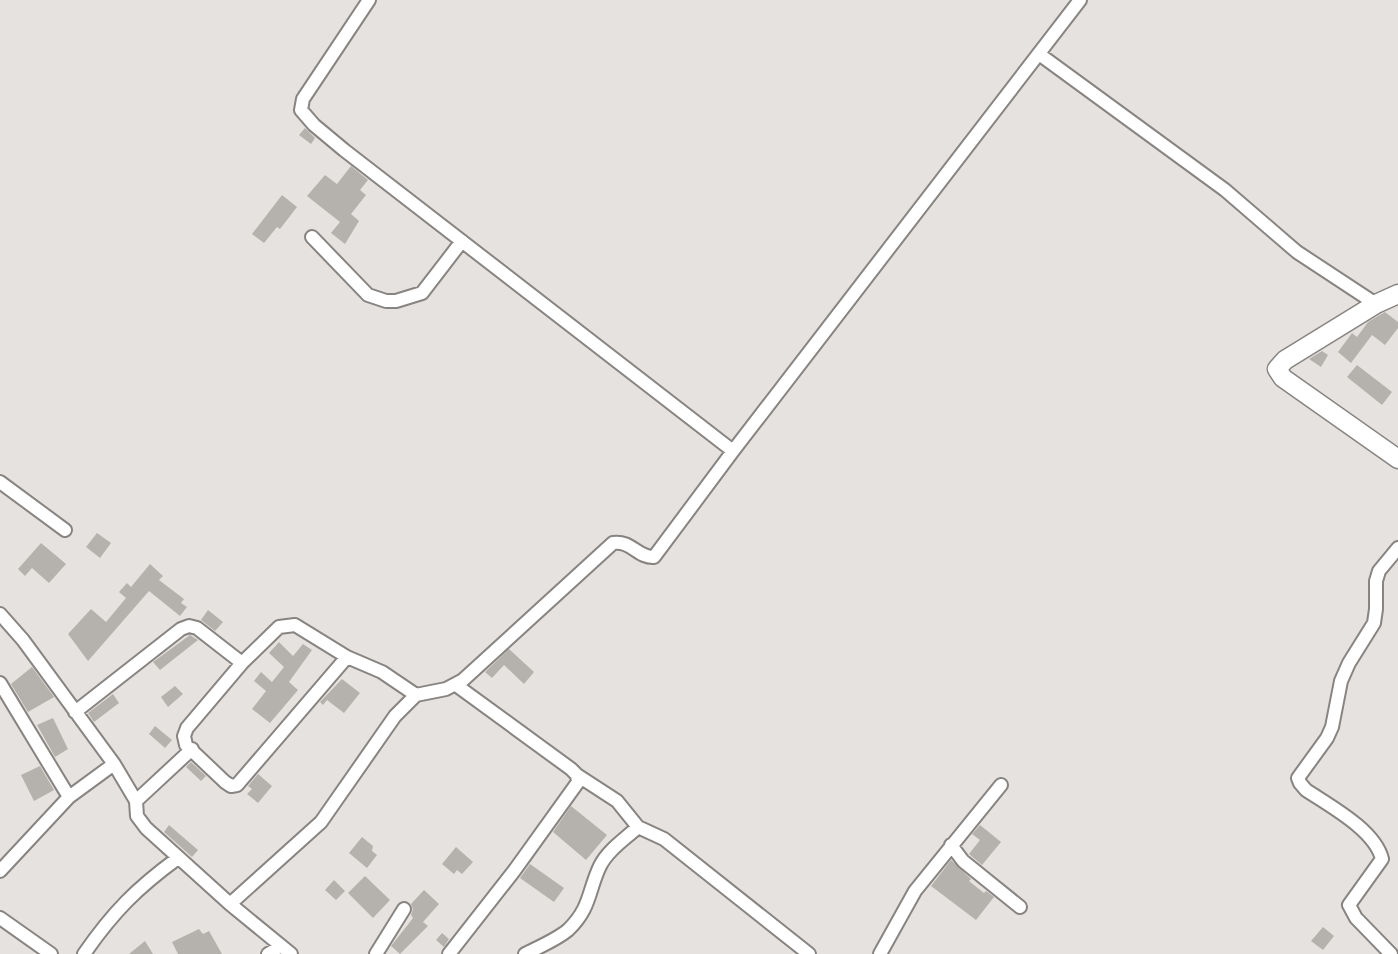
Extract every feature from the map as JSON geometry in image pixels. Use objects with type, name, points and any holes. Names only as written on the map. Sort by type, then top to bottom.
[{"type":"main road","points":[[1398,294],[1376,303],[1285,360],[1277,369],[1283,378],[1398,459]]},
{"type":"street","points":[[369,0],[303,99],[301,110],[314,125],[733,451]]},
{"type":"street","points":[[230,904],[316,827],[395,716],[416,695],[456,685],[613,543],[625,542],[644,556],[654,557],[1080,0]]},
{"type":"street","points":[[1039,54],[1225,190],[1297,252],[1376,303]]},
{"type":"street","points":[[312,237],[368,295],[386,301],[396,301],[422,293],[462,241]]},
{"type":"street","points":[[0,482],[65,530]]},
{"type":"street","points":[[1391,954],[1356,918],[1349,905],[1382,859],[1380,849],[1364,831],[1306,790],[1298,778],[1332,727],[1341,681],[1374,623],[1379,571],[1398,548]]},
{"type":"street","points":[[0,614],[23,640],[114,764],[136,802],[137,816],[146,828],[230,904],[286,950]]},
{"type":"street","points":[[346,657],[237,785],[231,786],[225,782],[186,745],[184,736],[187,728],[242,663],[279,627],[286,625],[295,625],[346,657],[370,666],[416,695]]},
{"type":"street","points":[[75,712],[181,629],[189,626],[197,628],[242,663]]},
{"type":"street","points":[[0,683],[69,797]]},
{"type":"street","points":[[456,685],[533,739],[577,775],[617,801],[638,827],[664,839],[809,954]]},
{"type":"street","points":[[136,802],[192,749]]},
{"type":"street","points":[[0,871],[69,797],[114,764]]},
{"type":"street","points":[[449,954],[576,788],[577,775]]},
{"type":"street","points":[[880,954],[915,891],[1001,785]]},
{"type":"street","points":[[525,954],[555,939],[574,924],[589,902],[600,866],[638,827]]},
{"type":"street","points":[[951,845],[963,861],[1020,907]]},
{"type":"street","points":[[84,954],[108,919],[132,894],[178,858]]},
{"type":"street","points":[[382,952],[404,909]]},
{"type":"street","points":[[0,918],[51,954]]},
{"type":"street","points":[[268,954],[286,950]]},
{"type":"building","points":[[305,128],[315,138],[311,144],[299,135]]},
{"type":"building","points":[[351,166],[368,180],[360,190],[366,195],[351,214],[359,221],[345,244],[331,233],[340,222],[307,196],[325,175],[337,184]]},
{"type":"building","points":[[282,195],[297,207],[280,229],[277,227],[264,243],[252,234]]},
{"type":"building","points":[[1385,312],[1398,322],[1398,328],[1385,345],[1372,335],[1351,363],[1338,352],[1352,333],[1357,337],[1368,322]]},
{"type":"building","points":[[1322,351],[1328,355],[1321,367],[1309,359]]},
{"type":"building","points":[[1357,365],[1392,392],[1382,405],[1347,377]]},
{"type":"building","points":[[97,533],[111,543],[100,558],[86,547]]},
{"type":"building","points":[[41,543],[66,564],[49,583],[32,568],[25,576],[18,569]]},
{"type":"building","points":[[150,564],[163,576],[159,580],[184,599],[181,603],[187,607],[180,616],[149,591],[88,661],[68,634],[91,609],[106,622],[126,598],[119,592],[127,583],[131,587]]},
{"type":"building","points":[[208,610],[223,622],[215,631],[201,620]]},
{"type":"building","points":[[190,635],[198,640],[160,670],[153,662]]},
{"type":"building","points":[[279,642],[293,656],[303,644],[312,650],[289,682],[298,690],[270,723],[252,709],[266,691],[254,681],[261,672],[272,682],[284,667],[269,653]]},
{"type":"building","points":[[509,649],[534,672],[524,684],[504,665],[492,678],[485,672]]},
{"type":"building","points":[[32,667],[54,697],[28,712],[11,684]]},
{"type":"building","points":[[342,679],[360,693],[344,713],[327,700],[323,705],[320,702]]},
{"type":"building","points":[[175,686],[183,694],[168,707],[161,697]]},
{"type":"building","points":[[113,694],[119,703],[94,722],[88,713]]},
{"type":"building","points":[[53,718],[68,749],[55,757],[37,725]]},
{"type":"building","points":[[155,726],[172,740],[165,748],[149,734]]},
{"type":"building","points":[[191,762],[206,776],[201,781],[186,767]]},
{"type":"building","points":[[40,766],[54,790],[34,801],[21,775]]},
{"type":"building","points":[[258,774],[272,786],[258,803],[247,794],[252,789],[248,786]]},
{"type":"building","points":[[571,806],[607,835],[586,860],[553,832]]},
{"type":"building","points":[[169,825],[198,850],[192,857],[164,832]]},
{"type":"building","points":[[980,825],[1001,842],[982,865],[969,854],[980,840],[972,834]]},
{"type":"building","points":[[362,837],[373,846],[372,851],[377,855],[367,868],[349,853]]},
{"type":"building","points":[[456,847],[473,862],[462,874],[457,870],[454,874],[442,864]]},
{"type":"building","points":[[951,860],[971,879],[969,881],[994,897],[976,920],[931,886]]},
{"type":"building","points":[[530,864],[564,888],[554,902],[520,878]]},
{"type":"building","points":[[365,876],[390,900],[373,918],[348,893]]},
{"type":"building","points":[[334,880],[345,891],[336,900],[325,890]]},
{"type":"building","points":[[424,890],[439,904],[423,922],[428,926],[400,954],[391,946],[413,918],[411,904]]},
{"type":"building","points":[[1323,927],[1334,936],[1323,950],[1311,941]]},
{"type":"building","points":[[199,929],[203,934],[209,931],[222,954],[178,954],[172,942]]},
{"type":"building","points":[[442,933],[449,939],[444,947],[436,940]]},
{"type":"building","points":[[145,941],[153,954],[129,954]]}]
